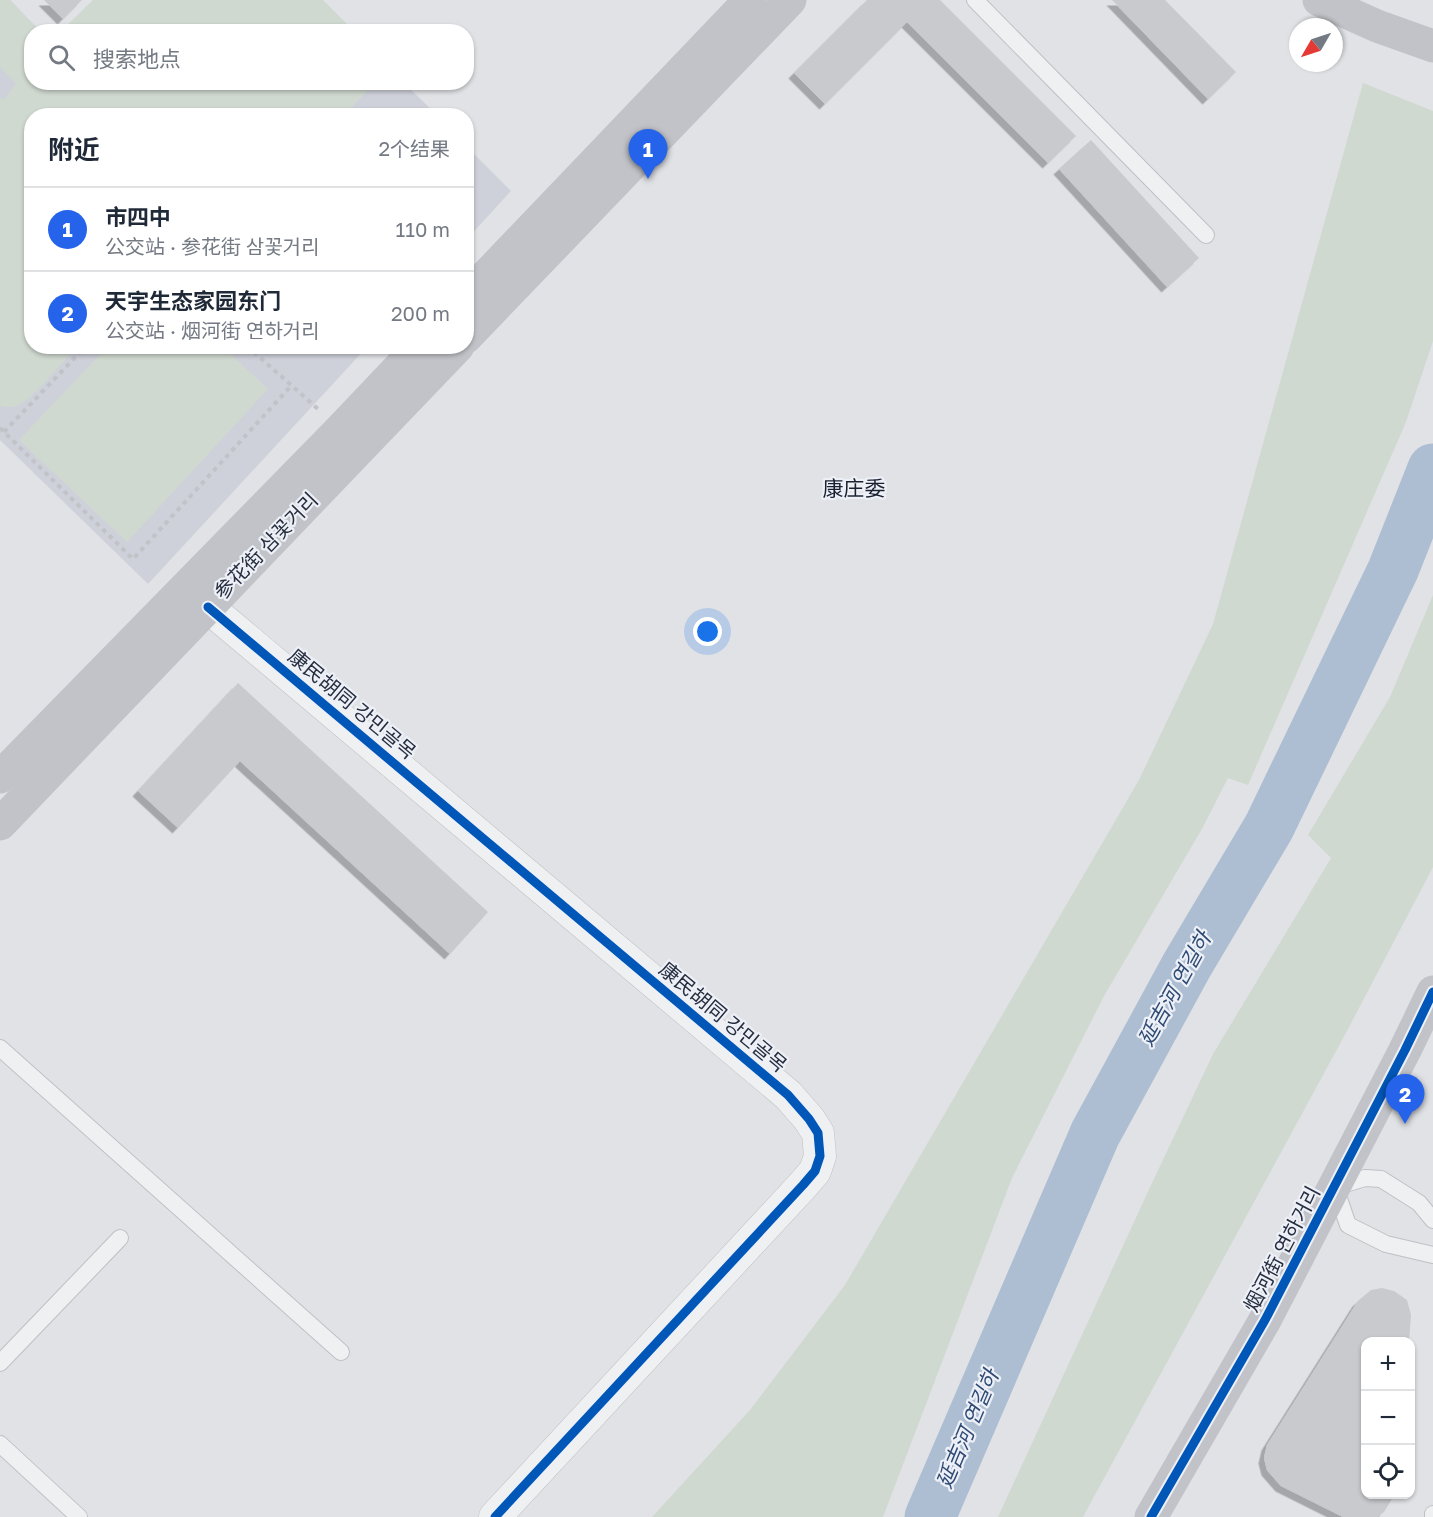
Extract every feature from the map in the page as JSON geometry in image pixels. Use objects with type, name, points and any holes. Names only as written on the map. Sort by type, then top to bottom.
[{"type":"main road","points":[[474,289],[750,0]]},
{"type":"main road","points":[[474,329],[790,0]]},
{"type":"main road","points":[[1319,0],[1377,26],[1433,46]]},
{"type":"main road","name":"参花街 삼꽃거리","points":[[1,774],[412,354]]},
{"type":"main road","name":"参花街 삼꽃거리","points":[[0,824],[450,354]]},
{"type":"main road","name":"烟河街 연하거리","points":[[1151,1517],[1265,1320],[1433,992]]},
{"type":"street","name":"康民胡同 강민골목","points":[[208,607],[788,1095],[818,1133],[820,1156],[814,1171],[803,1185],[495,1517]]},
{"type":"lane","points":[[975,0],[1206,235]]},
{"type":"lane","points":[[0,1048],[341,1352]]},
{"type":"lane","points":[[1433,1220],[1419,1203],[1381,1179],[1365,1178],[1335,1187],[1348,1225],[1386,1245],[1433,1255]]},
{"type":"lane","points":[[0,1363],[120,1238]]},
{"type":"lane","points":[[0,1444],[79,1517]]},
{"type":"path","points":[[4,432],[78,354]]},
{"type":"path","points":[[256,354],[341,429]]},
{"type":"path","points":[[0,428],[133,559],[291,386]]},
{"type":"shaded area","points":[[0,0],[10,0],[33,24],[24,24],[24,90],[411,90],[430,108],[24,108],[24,354],[361,354],[148,584],[0,440]]},
{"type":"shaded area","points":[[0,0],[10,0],[33,24],[24,24],[24,90],[368,90],[351,108],[24,108],[24,354],[71,354],[33,395],[19,405],[10,407],[0,406],[0,97],[4,100],[16,83],[0,67]]},
{"type":"shaded area","points":[[93,0],[323,0],[347,24],[68,24]]},
{"type":"shaded area","points":[[1363,83],[1433,111],[1433,341],[1406,422],[1248,785],[1228,778],[1203,827],[1104,996],[1012,1178],[883,1517],[652,1517],[750,1410],[845,1285],[1139,780],[1213,624]]},
{"type":"shaded area","points":[[474,154],[511,191],[474,231]]},
{"type":"shaded area","points":[[100,354],[230,354],[268,389],[127,542],[19,440]]},
{"type":"shaded area","points":[[1433,595],[1433,867],[1348,1029],[1083,1517],[998,1517],[1213,1054],[1331,858],[1308,835],[1390,697]]},
{"type":"building","points":[[44,0],[82,0],[63,19]]},
{"type":"building","points":[[867,0],[940,0],[1076,136],[1048,163],[907,22],[825,104],[794,73]]},
{"type":"building","points":[[1112,0],[1165,0],[1236,72],[1208,99]]},
{"type":"building","points":[[1091,140],[1199,258],[1167,287],[1059,169]]},
{"type":"building","points":[[238,683],[488,912],[450,954],[240,761],[178,828],[138,791]]},
{"type":"building","points":[[1382,1288],[1394,1291],[1407,1300],[1411,1315],[1409,1337],[1361,1337],[1361,1499],[1392,1499],[1384,1512],[1377,1517],[1343,1517],[1281,1486],[1267,1470],[1264,1458],[1267,1445],[1358,1301],[1371,1290]]},
{"type":"waterway","name":"延吉河 연길하","points":[[930,1517],[1095,1134],[1187,965],[1269,827],[1393,570],[1433,469]]},
{"type":"cycle path","points":[[208,607],[788,1095],[818,1133],[820,1156],[815,1171],[495,1517]]},
{"type":"cycle path","points":[[1151,1517],[1265,1320],[1433,992]]},
{"type":"place","name":"市四中","points":[[648,179]]},
{"type":"place","name":"天宇生态家园东门","points":[[1405,1124]]},
{"type":"district","name":"康庄委","points":[[854,489]]}]
